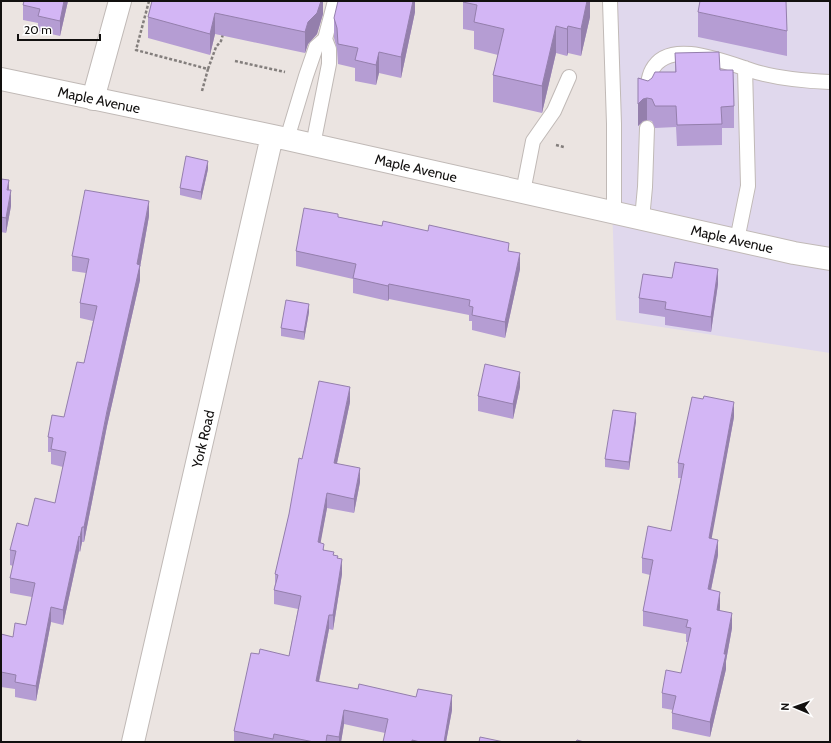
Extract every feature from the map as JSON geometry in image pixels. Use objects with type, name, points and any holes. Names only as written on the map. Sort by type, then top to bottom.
[{"type":"street","points":[[93,99],[120,1]]},
{"type":"street","name":"Maple Avenue","points":[[1,79],[313,145],[794,253],[830,258]]},
{"type":"street","name":"York Road","points":[[133,742],[280,138]]},
{"type":"lane","points":[[280,138],[306,76],[316,47],[325,40],[335,1]]},
{"type":"lane","points":[[610,1],[614,124],[614,213]]},
{"type":"lane","points":[[313,145],[329,64],[329,49],[325,40]]},
{"type":"lane","points":[[646,94],[652,70],[658,63],[669,56],[679,54],[695,55],[721,60],[759,73],[784,78],[830,82]]},
{"type":"lane","points":[[737,240],[748,186],[745,68]]},
{"type":"lane","points":[[523,192],[533,141],[554,110],[569,77]]},
{"type":"lane","points":[[642,219],[647,128]]},
{"type":"path","points":[[149,1],[136,50],[208,69]]},
{"type":"path","points":[[202,91],[208,69],[216,47],[221,41],[225,27]]},
{"type":"path","points":[[235,62],[292,74]]},
{"type":"shaded area","points":[[605,1],[830,1],[830,353],[616,320]]},
{"type":"building","points":[[24,1],[64,1],[60,21],[38,16],[40,9],[23,5]]},
{"type":"building","points":[[152,1],[321,1],[317,13],[308,22],[305,32],[215,13],[210,34],[148,17]]},
{"type":"building","points":[[338,1],[413,1],[401,57],[379,52],[376,65],[355,60],[358,48],[338,44],[337,28],[334,18]]},
{"type":"building","points":[[463,1],[587,1],[581,29],[568,26],[567,29],[556,26],[542,86],[493,75],[504,29],[474,22],[477,5]]},
{"type":"building","points":[[700,1],[786,1],[787,31],[698,12]]},
{"type":"building","points":[[719,52],[720,70],[733,70],[734,106],[721,107],[722,124],[677,125],[676,106],[655,106],[652,99],[647,98],[643,99],[638,104],[638,78],[648,81],[652,78],[655,72],[676,72],[675,53]]},
{"type":"building","points":[[186,156],[208,161],[201,192],[180,188]]},
{"type":"building","points":[[1,179],[9,180],[7,190],[11,190],[6,218],[1,217]]},
{"type":"building","points":[[85,190],[149,201],[137,264],[140,265],[107,411],[84,527],[82,527],[80,537],[79,536],[63,610],[51,607],[36,686],[15,682],[16,675],[1,672],[1,634],[13,637],[15,623],[26,625],[35,583],[10,578],[16,551],[10,550],[17,523],[28,526],[35,498],[55,503],[66,452],[51,449],[53,438],[48,437],[52,415],[64,417],[77,362],[84,363],[97,306],[80,303],[89,259],[72,256]]},
{"type":"building","points":[[304,208],[338,214],[338,217],[382,226],[383,221],[428,231],[429,225],[509,243],[508,251],[520,253],[505,322],[472,315],[473,307],[469,306],[470,300],[389,284],[388,286],[353,278],[356,264],[296,251]]},
{"type":"building","points":[[675,262],[718,269],[711,317],[665,309],[666,302],[639,298],[643,274],[672,278]]},
{"type":"building","points":[[286,300],[309,304],[304,332],[281,328]]},
{"type":"building","points":[[485,364],[520,372],[513,404],[478,396]]},
{"type":"building","points":[[319,381],[350,387],[334,463],[360,468],[354,499],[327,493],[318,542],[324,544],[323,550],[334,552],[333,555],[342,559],[333,615],[329,615],[316,681],[358,689],[359,684],[416,697],[418,689],[452,695],[444,742],[420,742],[412,740],[412,742],[383,742],[388,719],[344,710],[339,737],[327,735],[326,742],[314,742],[274,734],[273,739],[234,731],[251,653],[259,654],[260,649],[289,656],[301,596],[274,590],[278,575],[275,574],[289,514],[299,458],[302,459]]},
{"type":"building","points":[[704,396],[734,402],[709,538],[718,540],[708,589],[720,592],[717,610],[732,613],[724,654],[726,654],[710,722],[672,713],[676,696],[662,693],[666,670],[681,673],[691,628],[686,627],[688,620],[643,611],[653,560],[642,558],[648,526],[671,531],[684,464],[678,463],[692,397],[703,399]]},
{"type":"building","points":[[613,410],[636,413],[629,462],[605,459]]},
{"type":"building","points":[[480,737],[504,742],[479,742]]}]
